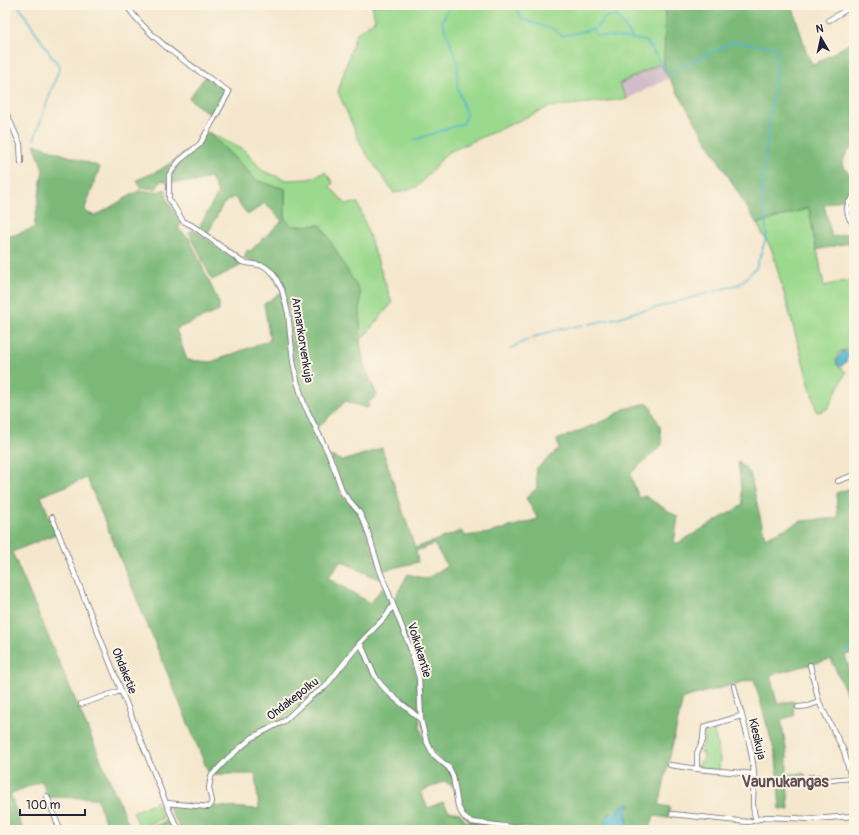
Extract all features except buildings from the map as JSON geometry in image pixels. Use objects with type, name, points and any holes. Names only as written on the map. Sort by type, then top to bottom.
[{"type":"street","name":"Annankorvenkuja","points":[[126,5],[132,14],[167,49],[229,92],[200,144],[179,161],[169,175],[169,199],[183,221],[193,226],[242,262],[264,266],[273,273],[285,298],[297,381],[304,404],[313,422]]},
{"type":"street","points":[[829,20],[854,5]]},
{"type":"street","points":[[5,110],[20,144],[21,162]]},
{"type":"street","points":[[850,220],[846,210],[847,204],[854,197]]},
{"type":"street","name":"Voikukantie","points":[[313,422],[330,457],[343,493],[359,512],[366,526],[380,571],[411,650],[419,678],[421,720],[426,740],[429,748],[449,768],[453,776],[458,806],[462,814],[467,820],[472,822],[535,830]]},
{"type":"street","points":[[838,481],[854,475]]},
{"type":"street","name":"Ohdaketie","points":[[52,517],[120,691],[166,803],[172,813],[175,824],[182,830]]},
{"type":"street","name":"Ohdakepolku","points":[[166,803],[209,807],[212,802],[208,788],[211,776],[229,757],[253,736],[284,722],[310,697],[326,687],[360,643],[387,615],[393,605]]},
{"type":"street","points":[[360,643],[378,680],[394,698],[421,720]]},
{"type":"street","points":[[810,665],[819,702],[844,751],[854,796]]},
{"type":"street","name":"Kiesikuja","points":[[734,686],[749,743],[754,774],[752,811],[756,820]]},
{"type":"street","points":[[81,704],[120,691]]},
{"type":"street","points":[[798,707],[808,706],[819,702]]},
{"type":"street","points":[[697,769],[697,753],[703,740],[704,727],[741,716]]},
{"type":"street","points":[[670,764],[697,769],[754,774]]},
{"type":"street","points":[[830,780],[851,778]]},
{"type":"street","points":[[46,796],[60,830]]},
{"type":"street","points":[[672,814],[740,822],[748,822],[766,817],[812,819],[854,816]]},
{"type":"shaded area","points":[[659,63],[669,78],[627,99],[618,84]]},
{"type":"green space","points":[[372,5],[665,5],[664,70],[659,64],[619,84],[627,99],[549,107],[447,153],[417,187],[394,193],[363,149],[338,92],[356,34],[375,20]]},
{"type":"green space","points":[[665,5],[792,5],[807,54],[813,65],[854,41],[854,147],[846,153],[842,165],[854,179],[854,195],[824,205],[832,237],[854,232],[854,267],[849,243],[816,250],[809,208],[757,224],[664,70]]},
{"type":"green space","points":[[205,77],[227,93],[214,116],[195,104],[189,98]]},
{"type":"green space","points":[[208,132],[244,150],[263,171],[286,180],[309,179],[325,172],[333,183],[330,187],[346,204],[358,203],[392,303],[360,341],[360,292],[285,219],[285,189],[258,181]]},
{"type":"green space","points":[[208,132],[258,181],[285,189],[285,219],[292,226],[321,225],[360,292],[360,341],[364,366],[377,395],[368,403],[369,407],[366,408],[346,401],[317,428],[305,404],[294,361],[290,312],[274,271],[244,259],[247,250],[250,251],[282,221],[265,203],[248,215],[234,197],[223,204],[207,235],[198,229],[218,193],[211,177],[194,182],[170,182],[171,175],[180,162]]},
{"type":"green space","points":[[34,144],[100,167],[84,211],[95,216],[140,190],[156,192],[166,189],[167,199],[181,223],[178,229],[189,238],[219,303],[219,311],[176,329],[187,360],[211,362],[270,340],[264,304],[282,292],[295,381],[328,456],[341,494],[358,513],[364,526],[381,578],[378,579],[341,561],[328,578],[370,603],[384,586],[409,650],[417,678],[420,727],[424,741],[432,755],[448,769],[452,776],[453,787],[445,781],[420,792],[428,808],[443,802],[449,811],[460,813],[465,821],[523,830],[181,830],[166,803],[259,809],[255,774],[209,774],[87,478],[41,496],[56,534],[12,552],[131,830],[108,830],[97,798],[48,797],[42,781],[10,794],[23,830],[8,830],[5,827],[5,238],[34,228],[43,169]]},
{"type":"green space","points":[[189,150],[178,160],[167,182],[161,180],[156,189],[140,187],[137,180],[160,170]]},
{"type":"green space","points":[[809,208],[824,286],[849,280],[854,283],[854,349],[852,351],[846,350],[839,352],[836,359],[836,364],[846,372],[828,408],[817,412],[772,250],[757,224]]},
{"type":"green space","points":[[194,230],[240,263],[240,266],[212,280],[189,232]]},
{"type":"green space","points":[[648,403],[660,426],[662,445],[630,474],[639,498],[645,496],[678,517],[674,543],[678,543],[743,505],[738,461],[750,473],[765,538],[802,521],[838,518],[836,493],[854,487],[854,653],[845,655],[851,675],[854,674],[854,710],[831,659],[770,675],[777,703],[793,701],[794,716],[781,719],[787,754],[789,810],[780,809],[776,757],[754,679],[683,698],[659,805],[670,807],[668,818],[654,816],[649,830],[545,830],[473,821],[468,819],[459,805],[454,775],[430,748],[423,726],[420,677],[393,601],[408,574],[426,579],[447,566],[434,544],[416,551],[418,562],[381,571],[366,525],[344,493],[331,456],[343,461],[382,448],[415,548],[461,531],[465,536],[489,533],[538,519],[526,498],[537,488],[536,469],[559,449],[557,440],[608,419],[624,409]]},
{"type":"green space","points":[[713,726],[720,759],[719,770],[700,768],[698,765],[699,761],[703,762],[704,753],[700,753],[704,741],[705,729]]},
{"type":"green space","points":[[787,774],[805,774],[806,784],[788,785]]},
{"type":"green space","points":[[156,802],[163,818],[140,828],[133,812]]},
{"type":"green space","points":[[169,820],[173,830],[145,830]]},
{"type":"water","points":[[842,352],[847,352],[849,355],[841,367],[838,365],[837,360]]},
{"type":"water","points":[[627,803],[630,805],[626,811],[628,824],[624,830],[607,830],[605,819],[610,813],[619,813],[618,809]]},
{"type":"waterway","points":[[18,5],[52,57],[60,66],[34,140]]},
{"type":"waterway","points":[[414,140],[464,123],[466,114],[457,86],[458,64],[442,21],[451,5]]},
{"type":"waterway","points":[[513,5],[522,19],[555,30],[562,36],[594,29],[607,16],[618,17],[633,39],[646,41],[668,73],[733,42],[778,48],[762,187],[767,235],[756,268],[740,284],[715,291]]},
{"type":"waterway","points":[[611,5],[618,17]]},
{"type":"waterway","points":[[594,29],[596,35],[633,39]]},
{"type":"waterway","points":[[589,324],[617,318],[638,311],[652,309],[711,292]]},
{"type":"waterway","points":[[510,349],[545,333],[583,325]]},
{"type":"waterway","points":[[845,651],[854,648]]},
{"type":"district","name":"Vaunukangas","points":[[785,782]]}]
